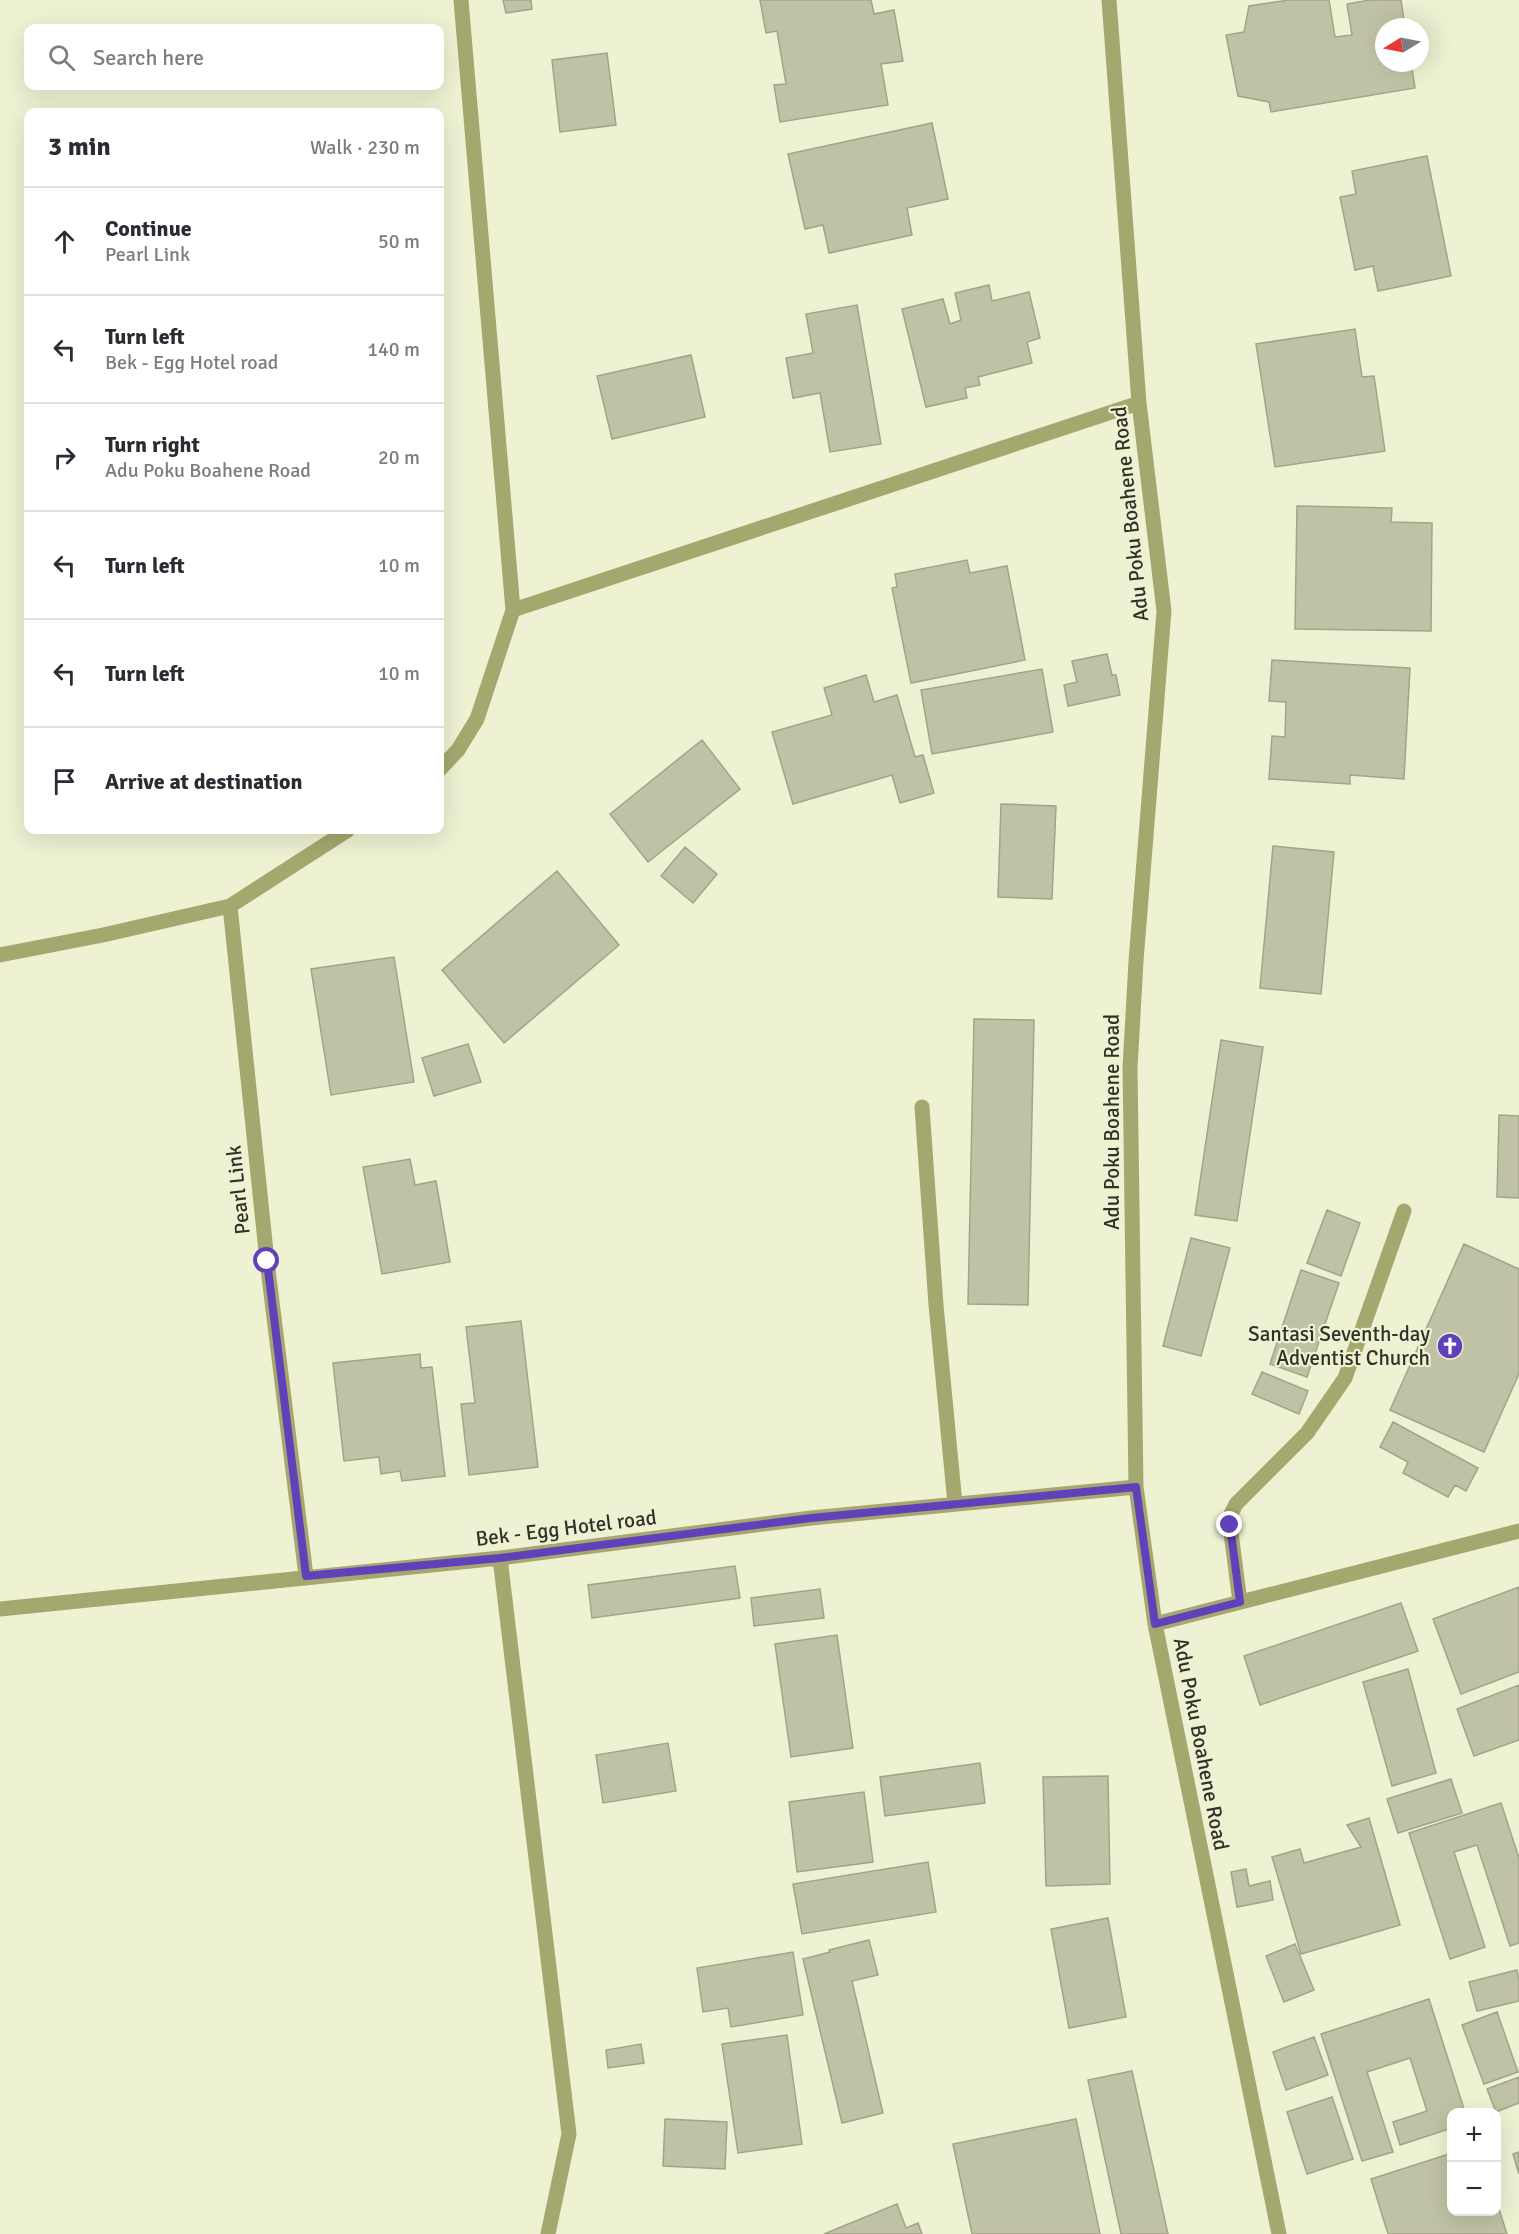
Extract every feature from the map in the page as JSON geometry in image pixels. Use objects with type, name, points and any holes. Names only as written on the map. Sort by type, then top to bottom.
[{"type":"street","points":[[444,764],[458,750],[477,718],[513,610],[461,0]]},
{"type":"street","name":"Adu Poku Boahene Road","points":[[1109,0],[1139,403],[1164,611],[1136,961],[1130,1068],[1136,1487],[1155,1624],[1279,2234]]},
{"type":"street","points":[[513,610],[1139,403]]},
{"type":"street","points":[[0,955],[103,935],[230,906],[342,834]]},
{"type":"street","name":"Pearl Link","points":[[230,906],[267,1261],[306,1576]]},
{"type":"street","points":[[922,1107],[936,1305],[955,1504]]},
{"type":"street","points":[[1240,1602],[1230,1525],[1231,1514],[1236,1504],[1307,1433],[1345,1378],[1404,1211]]},
{"type":"street","name":"Bek - Egg Hotel road","points":[[0,1609],[500,1558],[811,1518],[1136,1487]]},
{"type":"street","points":[[1155,1624],[1519,1531]]},
{"type":"street","points":[[500,1558],[569,2134],[548,2234]]},
{"type":"building","points":[[503,0],[531,0],[532,9],[506,13]]},
{"type":"building","points":[[760,0],[871,0],[874,14],[894,10],[903,61],[881,64],[888,105],[780,122],[774,85],[786,84],[777,31],[766,33]]},
{"type":"building","points":[[1289,0],[1329,0],[1335,37],[1352,35],[1347,4],[1370,0],[1401,0],[1404,18],[1375,18],[1375,72],[1412,72],[1415,88],[1271,112],[1269,102],[1238,96],[1226,35],[1244,32],[1249,6]]},
{"type":"building","points":[[607,53],[616,125],[560,132],[552,60]]},
{"type":"building","points":[[932,123],[948,199],[907,208],[912,235],[829,253],[823,225],[805,229],[788,154]]},
{"type":"building","points":[[1427,156],[1451,276],[1378,291],[1373,266],[1355,270],[1340,197],[1356,194],[1352,171]]},
{"type":"building","points":[[989,285],[992,301],[1029,292],[1040,338],[1027,342],[1032,363],[978,377],[980,385],[965,388],[967,398],[926,407],[902,309],[943,299],[950,324],[961,320],[955,293]]},
{"type":"building","points":[[857,305],[881,444],[830,452],[820,393],[793,398],[786,358],[813,353],[806,314]]},
{"type":"building","points":[[1355,329],[1362,377],[1374,376],[1385,451],[1275,467],[1256,344]]},
{"type":"building","points":[[691,355],[705,417],[612,439],[597,376]]},
{"type":"building","points":[[1297,506],[1392,508],[1391,522],[1432,523],[1431,631],[1295,629]]},
{"type":"building","points":[[967,560],[970,573],[1007,566],[1025,660],[911,683],[892,588],[897,587],[895,574]]},
{"type":"building","points":[[1107,654],[1112,675],[1116,675],[1120,695],[1068,706],[1064,685],[1077,682],[1072,661]]},
{"type":"building","points":[[1272,660],[1410,668],[1404,779],[1350,775],[1350,784],[1269,779],[1272,736],[1285,737],[1286,702],[1269,701]]},
{"type":"building","points":[[1042,669],[1053,732],[932,754],[921,690]]},
{"type":"building","points":[[866,675],[874,702],[897,695],[915,757],[923,755],[934,793],[900,803],[892,775],[793,804],[772,732],[832,715],[824,688]]},
{"type":"building","points":[[702,740],[740,789],[648,862],[610,814]]},
{"type":"building","points":[[1001,804],[1056,806],[1052,899],[998,897]]},
{"type":"building","points":[[1273,846],[1334,852],[1321,994],[1260,988]]},
{"type":"building","points":[[685,847],[717,874],[693,903],[661,876]]},
{"type":"building","points":[[557,871],[619,945],[504,1043],[442,970]]},
{"type":"building","points":[[394,957],[414,1082],[331,1095],[311,969]]},
{"type":"building","points":[[974,1019],[1034,1020],[1028,1305],[968,1304]]},
{"type":"building","points":[[1221,1040],[1263,1047],[1237,1221],[1195,1215]]},
{"type":"building","points":[[468,1044],[481,1082],[434,1096],[422,1058]]},
{"type":"building","points":[[1499,1115],[1519,1116],[1519,1198],[1497,1197]]},
{"type":"building","points":[[410,1159],[415,1185],[436,1181],[450,1262],[382,1274],[363,1167]]},
{"type":"building","points":[[1327,1210],[1360,1223],[1341,1276],[1307,1263]]},
{"type":"building","points":[[1191,1238],[1230,1248],[1201,1356],[1163,1346]]},
{"type":"building","points":[[1464,1244],[1519,1269],[1519,1374],[1484,1452],[1390,1410]]},
{"type":"building","points":[[1301,1270],[1339,1283],[1307,1377],[1270,1364]]},
{"type":"building","points":[[521,1321],[538,1467],[469,1475],[461,1404],[475,1403],[466,1327]]},
{"type":"building","points":[[420,1354],[421,1368],[432,1367],[445,1476],[402,1481],[400,1471],[381,1474],[379,1457],[344,1461],[333,1363]]},
{"type":"building","points":[[1262,1372],[1308,1391],[1299,1414],[1252,1394]]},
{"type":"building","points":[[1393,1422],[1478,1468],[1466,1491],[1455,1485],[1448,1497],[1403,1473],[1408,1462],[1380,1447]]},
{"type":"building","points":[[735,1566],[740,1598],[592,1618],[588,1585]]},
{"type":"building","points":[[1519,1587],[1519,1672],[1461,1694],[1433,1619]]},
{"type":"building","points":[[820,1589],[824,1618],[754,1626],[751,1598]]},
{"type":"building","points":[[1401,1603],[1418,1651],[1260,1705],[1244,1656]]},
{"type":"building","points":[[837,1635],[853,1748],[791,1757],[775,1644]]},
{"type":"building","points":[[1408,1669],[1436,1773],[1392,1786],[1363,1682]]},
{"type":"building","points":[[1519,1685],[1519,1740],[1474,1756],[1457,1709]]},
{"type":"building","points":[[668,1743],[676,1791],[603,1803],[596,1755]]},
{"type":"building","points":[[980,1763],[985,1803],[885,1816],[880,1777]]},
{"type":"building","points":[[1108,1776],[1110,1884],[1046,1886],[1043,1777]]},
{"type":"building","points":[[1451,1779],[1462,1813],[1398,1833],[1387,1799]]},
{"type":"building","points":[[864,1792],[873,1862],[797,1872],[789,1802]]},
{"type":"building","points":[[1501,1803],[1519,1858],[1519,1943],[1510,1946],[1477,1845],[1454,1852],[1485,1947],[1450,1959],[1409,1833]]},
{"type":"building","points":[[1369,1818],[1400,1925],[1301,1954],[1272,1857],[1300,1849],[1304,1863],[1361,1847],[1347,1825]]},
{"type":"building","points":[[928,1862],[936,1912],[802,1934],[793,1884]]},
{"type":"building","points":[[1246,1869],[1249,1886],[1270,1881],[1273,1900],[1237,1907],[1231,1872]]},
{"type":"building","points":[[1108,1918],[1126,2017],[1069,2028],[1051,1929]]},
{"type":"building","points":[[869,1940],[878,1975],[852,1981],[883,2113],[842,2123],[803,1959]]},
{"type":"building","points":[[1295,1944],[1314,1990],[1284,2002],[1266,1956]]},
{"type":"building","points":[[793,1952],[803,2015],[731,2027],[728,2008],[703,2012],[697,1968]]},
{"type":"building","points":[[1517,1970],[1519,2001],[1477,2011],[1469,1982]]},
{"type":"building","points":[[1429,1999],[1464,2108],[1447,2108],[1447,2130],[1400,2145],[1393,2122],[1427,2111],[1410,2058],[1367,2072],[1393,2152],[1362,2161],[1321,2034]]},
{"type":"building","points":[[1497,2012],[1518,2072],[1484,2084],[1462,2025]]},
{"type":"building","points":[[787,2035],[802,2144],[738,2153],[722,2044]]},
{"type":"building","points":[[1314,2037],[1328,2075],[1286,2090],[1273,2052]]},
{"type":"building","points":[[641,2044],[644,2063],[608,2068],[606,2050]]},
{"type":"building","points":[[1132,2071],[1168,2234],[1121,2234],[1088,2080]]},
{"type":"building","points":[[1519,2077],[1519,2103],[1501,2110],[1501,2108],[1494,2108],[1487,2089]]},
{"type":"building","points":[[1332,2097],[1353,2159],[1307,2174],[1287,2112]]},
{"type":"building","points":[[665,2119],[727,2122],[725,2169],[663,2166]]},
{"type":"building","points":[[1076,2119],[1100,2234],[972,2234],[953,2144]]},
{"type":"building","points":[[1519,2152],[1519,2174],[1513,2154]]},
{"type":"building","points":[[1447,2155],[1447,2216],[1501,2215],[1507,2234],[1388,2234],[1371,2179]]},
{"type":"building","points":[[897,2204],[906,2228],[918,2223],[922,2234],[824,2234]]},
{"type":"place","name":"Santasi Seventh-day Adventist Church","points":[[1450,1346]]},
{"type":"route","points":[[267,1261],[306,1576],[500,1558],[811,1518],[1136,1487],[1155,1624],[1240,1602],[1230,1525]]}]
